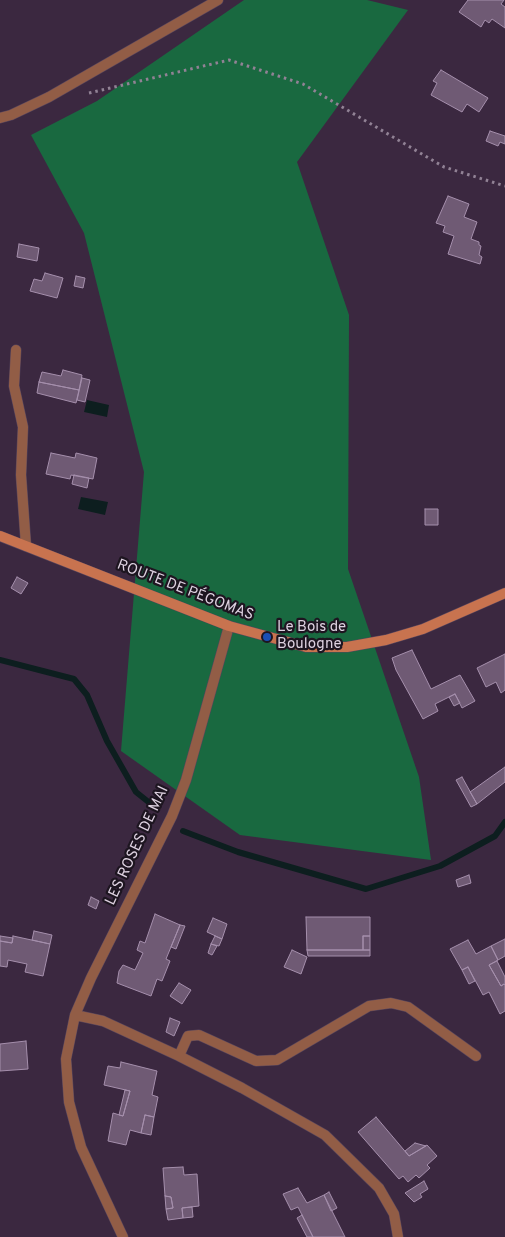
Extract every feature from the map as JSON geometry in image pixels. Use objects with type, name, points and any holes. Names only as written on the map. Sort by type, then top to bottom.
[{"type":"main road","name":"ROUTE DE PÉGOMAS","points":[[0,536],[229,626],[306,647],[347,647],[386,640],[423,629],[505,593]]},
{"type":"street","points":[[0,118],[11,115],[49,97],[218,0]]},
{"type":"street","points":[[16,350],[14,386],[23,426],[21,475],[26,546]]},
{"type":"street","name":"LES ROSES DE MAI","points":[[123,1237],[81,1147],[68,1102],[66,1059],[76,1016],[91,978],[172,816],[186,780],[229,626]]},
{"type":"street","points":[[179,1056],[188,1036],[199,1035],[256,1061],[277,1060],[369,1006],[391,1002],[408,1007],[476,1056]]},
{"type":"street","points":[[76,1016],[103,1021],[179,1056],[242,1088],[325,1136],[379,1188],[394,1214],[398,1237]]},
{"type":"path","points":[[85,94],[229,60],[303,84],[444,167],[505,186]]},
{"type":"green space","points":[[244,0],[367,0],[408,10],[297,162],[349,315],[348,569],[419,777],[431,860],[240,835],[121,751],[144,472],[84,233],[31,135],[97,101]]},
{"type":"shaded area","points":[[87,400],[109,405],[107,417],[84,412]]},
{"type":"shaded area","points":[[81,497],[108,502],[105,515],[78,509]]},
{"type":"building","points":[[468,0],[504,0],[501,4],[505,7],[505,28],[492,19],[489,23],[485,20],[481,27],[459,12]]},
{"type":"building","points":[[441,70],[488,98],[479,112],[467,104],[462,112],[431,95],[437,83],[433,81]]},
{"type":"building","points":[[490,131],[505,136],[505,144],[500,142],[498,146],[486,141]]},
{"type":"building","points":[[448,196],[469,204],[464,217],[477,222],[471,239],[479,242],[481,246],[479,255],[482,257],[480,264],[448,254],[454,236],[443,232],[445,226],[436,223]]},
{"type":"building","points":[[19,244],[39,248],[37,261],[17,257]]},
{"type":"building","points":[[45,273],[63,278],[57,298],[30,291],[34,279],[42,281]]},
{"type":"building","points":[[76,276],[85,278],[83,288],[74,286]]},
{"type":"building","points":[[63,370],[82,375],[79,390],[39,382],[42,372],[61,376]]},
{"type":"building","points":[[82,378],[90,380],[85,402],[77,400]]},
{"type":"building","points":[[39,382],[79,390],[76,403],[37,393]]},
{"type":"building","points":[[51,453],[75,458],[76,453],[97,458],[93,479],[71,475],[70,479],[46,474]]},
{"type":"building","points":[[74,475],[89,478],[87,488],[72,484]]},
{"type":"building","points":[[425,509],[438,509],[438,525],[425,525]]},
{"type":"building","points":[[17,577],[28,583],[21,594],[11,588]]},
{"type":"building","points":[[412,650],[431,689],[460,675],[475,701],[462,708],[455,694],[435,704],[438,711],[423,719],[396,670],[392,658]]},
{"type":"building","points":[[505,654],[505,690],[501,693],[496,682],[486,687],[477,668]]},
{"type":"building","points":[[455,694],[460,703],[454,706],[449,697]]},
{"type":"building","points":[[505,767],[505,782],[477,804],[470,792]]},
{"type":"building","points":[[462,777],[477,804],[471,807],[456,780]]},
{"type":"building","points":[[469,875],[471,883],[458,887],[456,880]]},
{"type":"building","points":[[91,897],[99,901],[96,909],[88,905]]},
{"type":"building","points":[[155,914],[180,925],[166,959],[170,961],[162,981],[157,979],[151,996],[117,983],[119,971],[123,965],[135,970],[143,953],[137,950],[140,941],[145,943]]},
{"type":"building","points":[[306,917],[370,917],[370,936],[363,936],[363,950],[307,950]]},
{"type":"building","points":[[213,918],[227,924],[222,939],[207,932]]},
{"type":"building","points":[[180,925],[185,926],[176,949],[171,947]]},
{"type":"building","points":[[34,931],[52,935],[50,944],[32,940]]},
{"type":"building","points":[[0,936],[13,938],[12,943],[0,941]]},
{"type":"building","points":[[13,936],[50,944],[43,976],[25,972],[27,964],[8,960],[7,967],[0,966],[0,941],[12,943]]},
{"type":"building","points":[[215,936],[222,939],[219,946],[211,944]]},
{"type":"building","points":[[363,936],[370,936],[370,950],[363,950]]},
{"type":"building","points":[[505,939],[505,956],[498,960],[491,946]]},
{"type":"building","points":[[468,940],[476,954],[491,946],[498,960],[489,965],[501,986],[505,985],[505,1011],[500,1014],[489,992],[483,995],[468,967],[462,970],[450,949]]},
{"type":"building","points":[[211,944],[217,946],[212,955],[208,953]]},
{"type":"building","points":[[292,950],[307,957],[301,974],[284,967]]},
{"type":"building","points":[[307,950],[370,950],[370,956],[308,956]]},
{"type":"building","points":[[497,961],[505,977],[505,985],[501,986],[489,965]]},
{"type":"building","points":[[468,967],[475,981],[469,984],[462,970]]},
{"type":"building","points":[[179,983],[191,990],[182,1004],[170,996]]},
{"type":"building","points":[[170,1018],[180,1022],[174,1036],[166,1032]]},
{"type":"building","points":[[26,1041],[28,1069],[0,1071],[0,1044]]},
{"type":"building","points":[[121,1062],[157,1071],[152,1095],[158,1097],[154,1117],[145,1115],[141,1133],[130,1130],[126,1145],[108,1141],[113,1113],[123,1116],[130,1091],[104,1085],[108,1066],[120,1068]]},
{"type":"building","points":[[125,1090],[130,1091],[123,1116],[119,1115]]},
{"type":"building","points":[[145,1115],[154,1117],[151,1135],[141,1133]]},
{"type":"building","points":[[376,1117],[409,1156],[427,1145],[437,1156],[427,1165],[430,1168],[419,1178],[416,1175],[408,1182],[403,1176],[399,1179],[358,1132]]},
{"type":"building","points":[[415,1143],[426,1146],[409,1156],[405,1151]]},
{"type":"building","points":[[183,1167],[184,1175],[197,1174],[199,1206],[182,1208],[183,1218],[168,1220],[166,1209],[173,1208],[171,1197],[165,1196],[163,1168]]},
{"type":"building","points":[[424,1181],[428,1189],[420,1194],[422,1197],[414,1202],[405,1193]]},
{"type":"building","points":[[298,1188],[307,1203],[324,1195],[345,1237],[313,1237],[298,1207],[291,1210],[283,1194]]},
{"type":"building","points":[[329,1192],[337,1208],[331,1211],[324,1195]]},
{"type":"building","points":[[165,1196],[171,1197],[173,1208],[166,1209]]},
{"type":"building","points":[[192,1207],[193,1217],[183,1218],[182,1208]]},
{"type":"building","points":[[302,1215],[313,1237],[307,1237],[297,1218]]},
{"type":"waterway","points":[[0,660],[74,679],[87,695],[107,741],[136,792],[156,808]]},
{"type":"waterway","points":[[183,831],[238,852],[366,889],[440,866],[495,836],[505,822]]},
{"type":"place","name":"Le Bois de Boulogne","points":[[267,637]]}]
